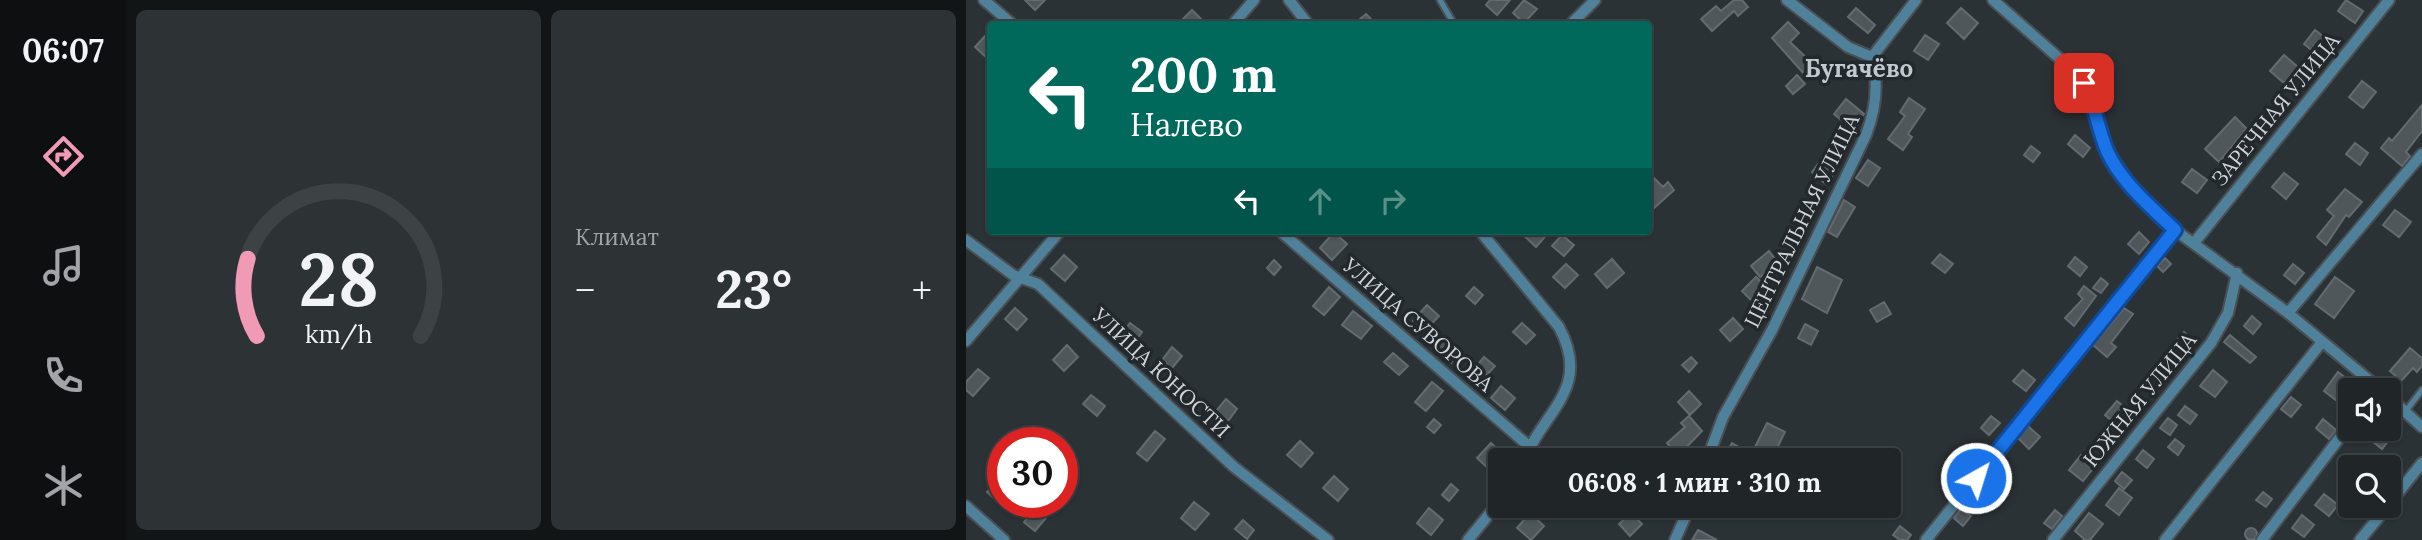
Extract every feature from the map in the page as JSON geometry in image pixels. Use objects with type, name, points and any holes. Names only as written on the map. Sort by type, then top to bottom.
[{"type":"street","points":[[984,0],[1008,21]]},
{"type":"street","points":[[1236,21],[1254,0]]},
{"type":"street","points":[[1289,0],[1306,21]]},
{"type":"street","points":[[1574,21],[1595,0]]},
{"type":"street","points":[[1787,0],[1848,47],[1872,57],[1916,0]]},
{"type":"street","points":[[1993,0],[2077,74],[2089,94],[2108,151],[2138,195],[2175,230],[2288,313],[2365,378]]},
{"type":"street","name":"ЗАРЕЧНАЯ УЛИЦА","points":[[2194,243],[2389,0]]},
{"type":"street","name":"ЦЕНТРАЛЬНАЯ УЛИЦА","points":[[1711,448],[1723,416],[1772,330],[1866,135],[1875,112],[1875,72],[1872,57]]},
{"type":"street","points":[[2288,313],[2422,154]]},
{"type":"street","points":[[1926,540],[2175,230]]},
{"type":"street","points":[[966,341],[1057,235]]},
{"type":"street","name":"УЛИЦА СУВОРОВА","points":[[1285,235],[1530,447]]},
{"type":"street","points":[[1483,235],[1559,327],[1567,346],[1568,385],[1565,396],[1530,447]]},
{"type":"street","name":"УЛИЦА ЮНОСТИ","points":[[966,240],[1021,278],[1038,284],[1234,467],[1325,539]]},
{"type":"street","name":"ЮЖНАЯ УЛИЦА","points":[[2053,540],[2211,343],[2228,313],[2236,273]]},
{"type":"street","points":[[2165,540],[2322,342]]},
{"type":"street","points":[[2401,408],[2422,427]]},
{"type":"street","points":[[2262,540],[2338,440]]},
{"type":"street","points":[[2401,489],[2422,463]]},
{"type":"street","points":[[966,506],[1004,540]]},
{"type":"street","points":[[1468,540],[1488,516]]},
{"type":"street","points":[[1675,540],[1685,518]]},
{"type":"street","points":[[2360,540],[2378,518]]},
{"type":"lane","points":[[1440,0],[1452,21]]},
{"type":"lane","points":[[2405,412],[2422,390]]},
{"type":"building","points":[[1025,0],[1045,0],[1035,10]]},
{"type":"building","points":[[1490,0],[1510,0],[1497,15],[1486,5]]},
{"type":"building","points":[[1524,0],[1537,9],[1526,21],[1522,21],[1513,13]]},
{"type":"building","points":[[1734,0],[1742,0],[1748,7],[1738,16],[1734,11],[1712,31],[1701,19],[1716,6],[1721,11]]},
{"type":"building","points":[[2346,0],[2363,11],[2355,23],[2338,11]]},
{"type":"building","points":[[1856,8],[1875,25],[1868,33],[1848,17]]},
{"type":"building","points":[[1961,8],[1978,23],[1964,39],[1947,23]]},
{"type":"building","points":[[1192,10],[1203,21],[1181,21]]},
{"type":"building","points":[[1366,14],[1373,21],[1358,21]]},
{"type":"building","points":[[1788,22],[1799,33],[1790,42],[1815,66],[1805,75],[1772,38]]},
{"type":"building","points":[[2315,30],[2333,44],[2322,58],[2304,44]]},
{"type":"building","points":[[1925,35],[1939,44],[1928,60],[1914,51]]},
{"type":"building","points":[[985,36],[987,58],[975,47]]},
{"type":"building","points":[[2284,55],[2298,67],[2284,83],[2270,71]]},
{"type":"building","points":[[1797,75],[1805,84],[1793,94],[1786,86]]},
{"type":"building","points":[[2362,81],[2376,92],[2363,108],[2349,97]]},
{"type":"building","points":[[1909,98],[1925,109],[1908,134],[1912,137],[1903,150],[1888,139],[1905,116],[1900,112]]},
{"type":"building","points":[[1846,99],[1864,114],[1852,129],[1834,114]]},
{"type":"building","points":[[2422,105],[2422,131],[2406,152],[2410,156],[2402,166],[2381,148],[2389,138],[2392,141]]},
{"type":"building","points":[[2235,117],[2247,129],[2219,162],[2205,149]]},
{"type":"building","points":[[2075,135],[2090,148],[2083,157],[2068,144]]},
{"type":"building","points":[[2355,143],[2368,153],[2360,165],[2346,154]]},
{"type":"building","points":[[2031,146],[2040,153],[2033,162],[2024,155]]},
{"type":"building","points":[[1821,160],[1836,171],[1826,184],[1812,172]]},
{"type":"building","points":[[1868,160],[1880,168],[1868,186],[1856,178]]},
{"type":"building","points":[[2192,169],[2207,180],[2197,193],[2182,182]]},
{"type":"building","points":[[2284,173],[2298,184],[2286,199],[2272,187]]},
{"type":"building","points":[[1652,176],[1663,187],[1668,182],[1674,190],[1654,208]]},
{"type":"building","points":[[2345,189],[2362,202],[2349,217],[2346,215],[2326,245],[2317,237],[2334,216],[2327,210]]},
{"type":"building","points":[[1844,200],[1855,207],[1837,237],[1828,232]]},
{"type":"building","points":[[2395,210],[2411,222],[2399,237],[2383,225]]},
{"type":"building","points":[[2139,232],[2149,242],[2139,254],[2128,244]]},
{"type":"building","points":[[1331,235],[1337,235],[1347,244],[1332,260],[1320,248]]},
{"type":"building","points":[[1523,235],[1546,235],[1536,247]]},
{"type":"building","points":[[1562,235],[1574,245],[1564,256],[1552,246]]},
{"type":"building","points":[[1769,251],[1778,263],[1760,277],[1751,266]]},
{"type":"building","points":[[1940,254],[1953,264],[1945,273],[1932,263]]},
{"type":"building","points":[[1064,255],[1077,267],[1065,281],[1051,269]]},
{"type":"building","points":[[2075,257],[2087,267],[2080,276],[2068,266]]},
{"type":"building","points":[[2165,258],[2171,264],[2163,272],[2157,266]]},
{"type":"building","points":[[1612,259],[1624,273],[1607,288],[1595,274]]},
{"type":"building","points":[[1274,260],[1281,267],[1274,275],[1267,268]]},
{"type":"building","points":[[1566,264],[1578,275],[1565,288],[1553,277]]},
{"type":"building","points":[[2293,264],[2304,273],[2295,284],[2284,275]]},
{"type":"building","points":[[1817,267],[1842,280],[1827,313],[1802,299]]},
{"type":"building","points":[[1756,277],[1768,289],[1754,303],[1742,291]]},
{"type":"building","points":[[2335,277],[2354,291],[2334,318],[2315,304]]},
{"type":"building","points":[[2101,278],[2108,284],[2101,293],[2093,288]]},
{"type":"building","points":[[2084,286],[2096,296],[2074,326],[2065,318],[2083,299],[2078,294]]},
{"type":"building","points":[[1329,287],[1340,297],[1324,315],[1313,306]]},
{"type":"building","points":[[1474,287],[1483,295],[1475,304],[1466,296]]},
{"type":"building","points":[[1884,302],[1891,314],[1877,322],[1870,310]]},
{"type":"building","points":[[1427,305],[1439,316],[1425,331],[1413,321]]},
{"type":"building","points":[[1015,308],[1027,319],[1017,330],[1005,319]]},
{"type":"building","points":[[2124,308],[2133,314],[2111,343],[2116,347],[2107,357],[2093,345]]},
{"type":"building","points":[[1353,311],[1372,326],[1361,339],[1342,325]]},
{"type":"building","points":[[2252,316],[2261,324],[2253,334],[2244,326]]},
{"type":"building","points":[[1733,318],[1743,329],[1730,341],[1720,330]]},
{"type":"building","points":[[1130,323],[1142,332],[1134,343],[1122,334]]},
{"type":"building","points":[[1522,323],[1535,335],[1526,344],[1513,332]]},
{"type":"building","points":[[1805,324],[1818,331],[1811,345],[1798,338]]},
{"type":"building","points":[[2184,332],[2193,341],[2181,353],[2173,344]]},
{"type":"building","points":[[2230,335],[2256,357],[2250,363],[2224,342]]},
{"type":"building","points":[[1441,339],[1459,353],[1451,363],[1433,348]]},
{"type":"building","points":[[1067,345],[1078,357],[1064,371],[1053,360]]},
{"type":"building","points":[[1172,347],[1182,356],[1172,368],[1162,360]]},
{"type":"building","points":[[2410,348],[2422,358],[2422,366],[2417,372],[2413,368],[2401,381],[2401,378],[2390,371]]},
{"type":"building","points":[[1393,353],[1408,366],[1399,375],[1384,362]]},
{"type":"building","points":[[1484,357],[1495,366],[1484,378],[1474,369]]},
{"type":"building","points":[[1691,357],[1697,363],[1689,372],[1682,365]]},
{"type":"building","points":[[978,369],[989,378],[973,396],[966,390],[966,382]]},
{"type":"building","points":[[2023,370],[2035,380],[2026,391],[2013,381]]},
{"type":"building","points":[[2213,370],[2227,382],[2215,397],[2200,386]]},
{"type":"building","points":[[2338,372],[2346,378],[2338,378],[2338,402],[2324,391]]},
{"type":"building","points":[[1432,382],[1443,391],[1426,411],[1415,402]]},
{"type":"building","points":[[1501,386],[1515,398],[1505,410],[1491,398]]},
{"type":"building","points":[[1689,391],[1701,404],[1690,415],[1678,402]]},
{"type":"building","points":[[1091,395],[1105,406],[1097,416],[1083,404]]},
{"type":"building","points":[[2291,397],[2301,405],[2291,417],[2281,409]]},
{"type":"building","points":[[1226,399],[1237,409],[1228,421],[1216,411]]},
{"type":"building","points":[[2117,401],[2128,410],[2116,424],[2105,415]]},
{"type":"building","points":[[2185,406],[2197,415],[2190,424],[2178,415]]},
{"type":"building","points":[[1689,416],[1702,431],[1686,448],[1671,448],[1667,443],[1685,427],[1681,423]]},
{"type":"building","points":[[1991,416],[2000,423],[1989,435],[1981,428]]},
{"type":"building","points":[[2168,418],[2177,425],[2170,435],[2160,428]]},
{"type":"building","points":[[1434,419],[1441,425],[1434,433],[1427,427]]},
{"type":"building","points":[[2323,419],[2336,430],[2329,439],[2316,428]]},
{"type":"building","points":[[1767,423],[1785,432],[1777,448],[1755,447]]},
{"type":"building","points":[[2028,426],[2040,437],[2029,449],[2018,438]]},
{"type":"building","points":[[1155,431],[1165,439],[1147,461],[1137,453]]},
{"type":"building","points":[[2175,439],[2184,446],[2178,455],[2168,447]]},
{"type":"building","points":[[1300,441],[1313,453],[1301,467],[1287,455]]},
{"type":"building","points":[[2372,441],[2388,441],[2382,449]]},
{"type":"building","points":[[1491,443],[1496,448],[1488,448],[1488,468],[1477,458]]},
{"type":"building","points":[[2143,450],[2154,459],[2147,468],[2136,459]]},
{"type":"building","points":[[2081,455],[2095,466],[2083,481],[2069,470]]},
{"type":"building","points":[[1994,468],[2001,474],[1991,487],[1984,481]]},
{"type":"building","points":[[2122,472],[2132,480],[2124,489],[2115,481]]},
{"type":"building","points":[[1334,476],[1348,489],[1338,501],[1323,488]]},
{"type":"building","points":[[1451,484],[1458,490],[1449,501],[1442,495]]},
{"type":"building","points":[[2119,488],[2132,498],[2119,515],[2106,505]]},
{"type":"building","points":[[2263,492],[2272,499],[2266,507],[2256,500]]},
{"type":"building","points":[[2324,494],[2338,505],[2329,516],[2315,505]]},
{"type":"building","points":[[1194,502],[1209,514],[1195,530],[1181,518]]},
{"type":"building","points":[[1429,508],[1443,520],[1431,535],[1417,523]]},
{"type":"building","points":[[1961,509],[1971,516],[1963,526],[1954,518]]},
{"type":"building","points":[[2055,510],[2062,516],[2052,529],[2044,523]]},
{"type":"building","points":[[2089,513],[2103,524],[2090,540],[2085,540],[2075,531]]},
{"type":"building","points":[[2302,515],[2314,525],[2304,537],[2292,528]]},
{"type":"building","points":[[1027,518],[1046,518],[1035,531],[1024,522]]},
{"type":"building","points":[[1526,518],[1535,518],[1544,526],[1531,540],[1517,528]]},
{"type":"building","points":[[1626,518],[1636,518],[1642,524],[1630,536],[1619,524]]},
{"type":"building","points":[[1243,520],[1254,530],[1247,539],[1235,529]]},
{"type":"building","points":[[1900,526],[1911,535],[1907,540],[1900,540],[1893,535]]},
{"type":"building","points":[[2251,528],[2257,534],[2251,540],[2245,534]]},
{"type":"building","points":[[1698,530],[1717,540],[1692,540]]},
{"type":"district","name":"Бугачёво","points":[[1859,69]]},
{"type":"route","points":[[1976,478],[2175,230],[2138,195],[2117,167],[2108,151],[2084,83]]}]
